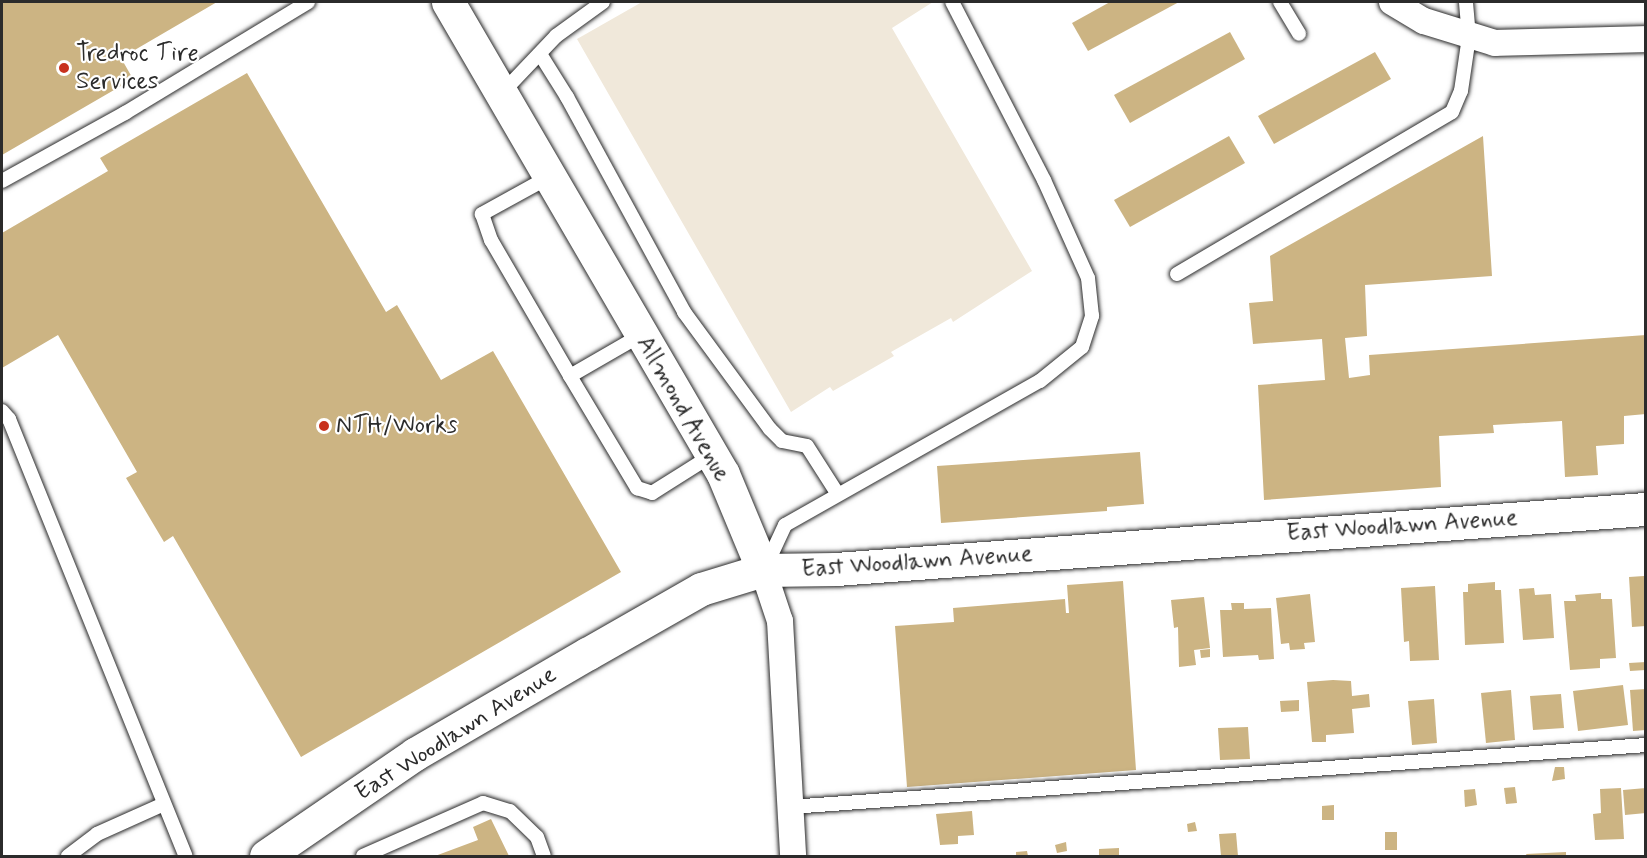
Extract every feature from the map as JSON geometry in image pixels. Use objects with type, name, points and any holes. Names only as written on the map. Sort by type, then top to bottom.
[{"type":"main road","name":"Allmond Avenue","points":[[448,2],[712,455],[763,570]]},
{"type":"main road","name":"East Woodlawn Avenue","points":[[266,856],[415,754],[576,660],[701,589],[763,570],[836,569],[1646,509]]},
{"type":"street","points":[[1392,2],[1424,21],[1468,37],[1528,45],[1646,39]]},
{"type":"street","name":"Allmond Avenue","points":[[763,570],[780,621],[794,856]]},
{"type":"lane","points":[[2,181],[125,113],[308,2]]},
{"type":"lane","points":[[501,94],[556,36],[603,2]]},
{"type":"lane","points":[[763,570],[785,525],[837,493],[1040,381],[1082,347],[1092,316],[1088,278],[1044,180],[952,2]]},
{"type":"lane","points":[[1280,2],[1299,34]]},
{"type":"lane","points":[[1178,274],[1440,123],[1452,112],[1461,91],[1468,37],[1466,2]]},
{"type":"lane","points":[[540,54],[567,97],[684,312],[770,429],[782,441],[807,446],[837,493]]},
{"type":"lane","points":[[549,177],[482,214],[491,240],[570,376],[637,488],[652,493],[712,455]]},
{"type":"lane","points":[[570,376],[641,335]]},
{"type":"lane","points":[[2,411],[9,419],[186,856]]},
{"type":"lane","points":[[790,807],[1646,745]]},
{"type":"lane","points":[[363,856],[483,802],[510,811],[537,837],[544,856]]},
{"type":"lane","points":[[68,856],[97,834],[164,804]]},
{"type":"shaded area","points":[[642,2],[933,2],[892,28],[1032,271],[953,322],[951,318],[891,352],[894,356],[833,391],[830,387],[791,412],[577,39]]},
{"type":"building","name":"Tredroc Tire Services","points":[[2,2],[217,2],[121,58],[133,79],[2,155]]},
{"type":"building","points":[[1110,2],[1179,2],[1088,51],[1072,23]]},
{"type":"building","points":[[1230,32],[1245,59],[1130,123],[1114,95]]},
{"type":"building","points":[[1375,52],[1391,79],[1274,144],[1258,116]]},
{"type":"building","name":"NTH/Works","points":[[247,73],[386,312],[397,305],[441,380],[493,351],[621,572],[301,757],[173,536],[164,542],[126,478],[137,472],[58,335],[2,368],[2,233],[108,171],[100,158]]},
{"type":"building","points":[[1229,136],[1245,163],[1130,227],[1114,200]]},
{"type":"building","points":[[1483,136],[1492,276],[1365,285],[1367,336],[1345,338],[1349,378],[1370,375],[1369,355],[1646,335],[1646,414],[1624,416],[1624,444],[1596,446],[1598,475],[1565,477],[1562,421],[1493,425],[1494,433],[1439,436],[1441,487],[1264,500],[1258,385],[1325,380],[1322,339],[1253,344],[1249,303],[1273,301],[1270,256]]},
{"type":"building","points":[[1140,452],[1144,504],[1107,507],[1107,511],[941,523],[937,466]]},
{"type":"building","points":[[1644,576],[1646,626],[1632,627],[1629,577]]},
{"type":"building","points":[[1123,581],[1136,770],[907,787],[895,626],[954,622],[953,608],[1065,599],[1066,613],[1069,613],[1067,585]]},
{"type":"building","points":[[1495,582],[1495,590],[1501,590],[1504,643],[1465,645],[1463,592],[1468,592],[1468,584]]},
{"type":"building","points":[[1435,586],[1439,660],[1410,661],[1409,641],[1404,642],[1401,588]]},
{"type":"building","points":[[1534,588],[1535,595],[1551,594],[1554,638],[1523,640],[1519,589]]},
{"type":"building","points":[[1601,593],[1601,599],[1612,599],[1616,658],[1600,659],[1600,668],[1570,670],[1564,601],[1576,601],[1575,595]]},
{"type":"building","points":[[1310,594],[1315,642],[1304,643],[1305,649],[1290,650],[1289,643],[1281,644],[1276,598]]},
{"type":"building","points":[[1204,597],[1210,648],[1194,650],[1196,665],[1179,667],[1178,627],[1174,628],[1171,600]]},
{"type":"building","points":[[1231,603],[1244,603],[1244,609],[1271,608],[1274,659],[1259,660],[1258,655],[1223,657],[1220,610],[1232,610]]},
{"type":"building","points":[[1210,649],[1210,657],[1201,658],[1200,650]]},
{"type":"building","points":[[1646,662],[1646,670],[1630,671],[1629,663]]},
{"type":"building","points":[[1351,681],[1352,696],[1369,694],[1370,707],[1352,709],[1354,733],[1326,735],[1326,742],[1312,742],[1307,682]]},
{"type":"building","points":[[1623,685],[1628,725],[1578,731],[1573,691]]},
{"type":"building","points":[[1646,689],[1646,730],[1633,731],[1630,690]]},
{"type":"building","points":[[1511,690],[1515,740],[1486,743],[1481,693]]},
{"type":"building","points":[[1561,694],[1564,728],[1533,730],[1530,696]]},
{"type":"building","points":[[1434,699],[1437,743],[1412,745],[1408,701]]},
{"type":"building","points":[[1299,700],[1299,711],[1281,712],[1280,701]]},
{"type":"building","points":[[1248,727],[1250,759],[1220,760],[1218,728]]},
{"type":"building","points":[[1555,767],[1564,767],[1565,779],[1552,781]]},
{"type":"building","points":[[1515,787],[1517,803],[1506,804],[1504,788]]},
{"type":"building","points":[[1621,788],[1624,839],[1595,840],[1593,814],[1601,813],[1600,789]]},
{"type":"building","points":[[1646,788],[1646,813],[1625,815],[1623,790]]},
{"type":"building","points":[[1475,789],[1477,805],[1465,807],[1464,790]]},
{"type":"building","points":[[1334,805],[1334,820],[1322,820],[1322,806]]},
{"type":"building","points":[[972,811],[974,835],[958,836],[958,844],[940,845],[936,814]]},
{"type":"building","points":[[491,819],[509,856],[435,856],[478,840],[473,827]]},
{"type":"building","points":[[1195,822],[1197,831],[1188,832],[1187,824]]},
{"type":"building","points":[[1385,832],[1397,832],[1397,850],[1385,850]]},
{"type":"building","points":[[1236,833],[1238,856],[1221,856],[1219,834]]},
{"type":"building","points":[[1066,842],[1067,851],[1057,853],[1055,845]]},
{"type":"building","points":[[1119,848],[1119,856],[1099,856],[1099,849]]},
{"type":"building","points":[[1027,851],[1028,856],[1016,856],[1016,852]]},
{"type":"building","points":[[1566,852],[1566,856],[1527,856],[1526,854]]},
{"type":"place","name":"Tredroc Tire Services","points":[[64,68]]},
{"type":"place","name":"NTH/Works","points":[[324,426]]}]
